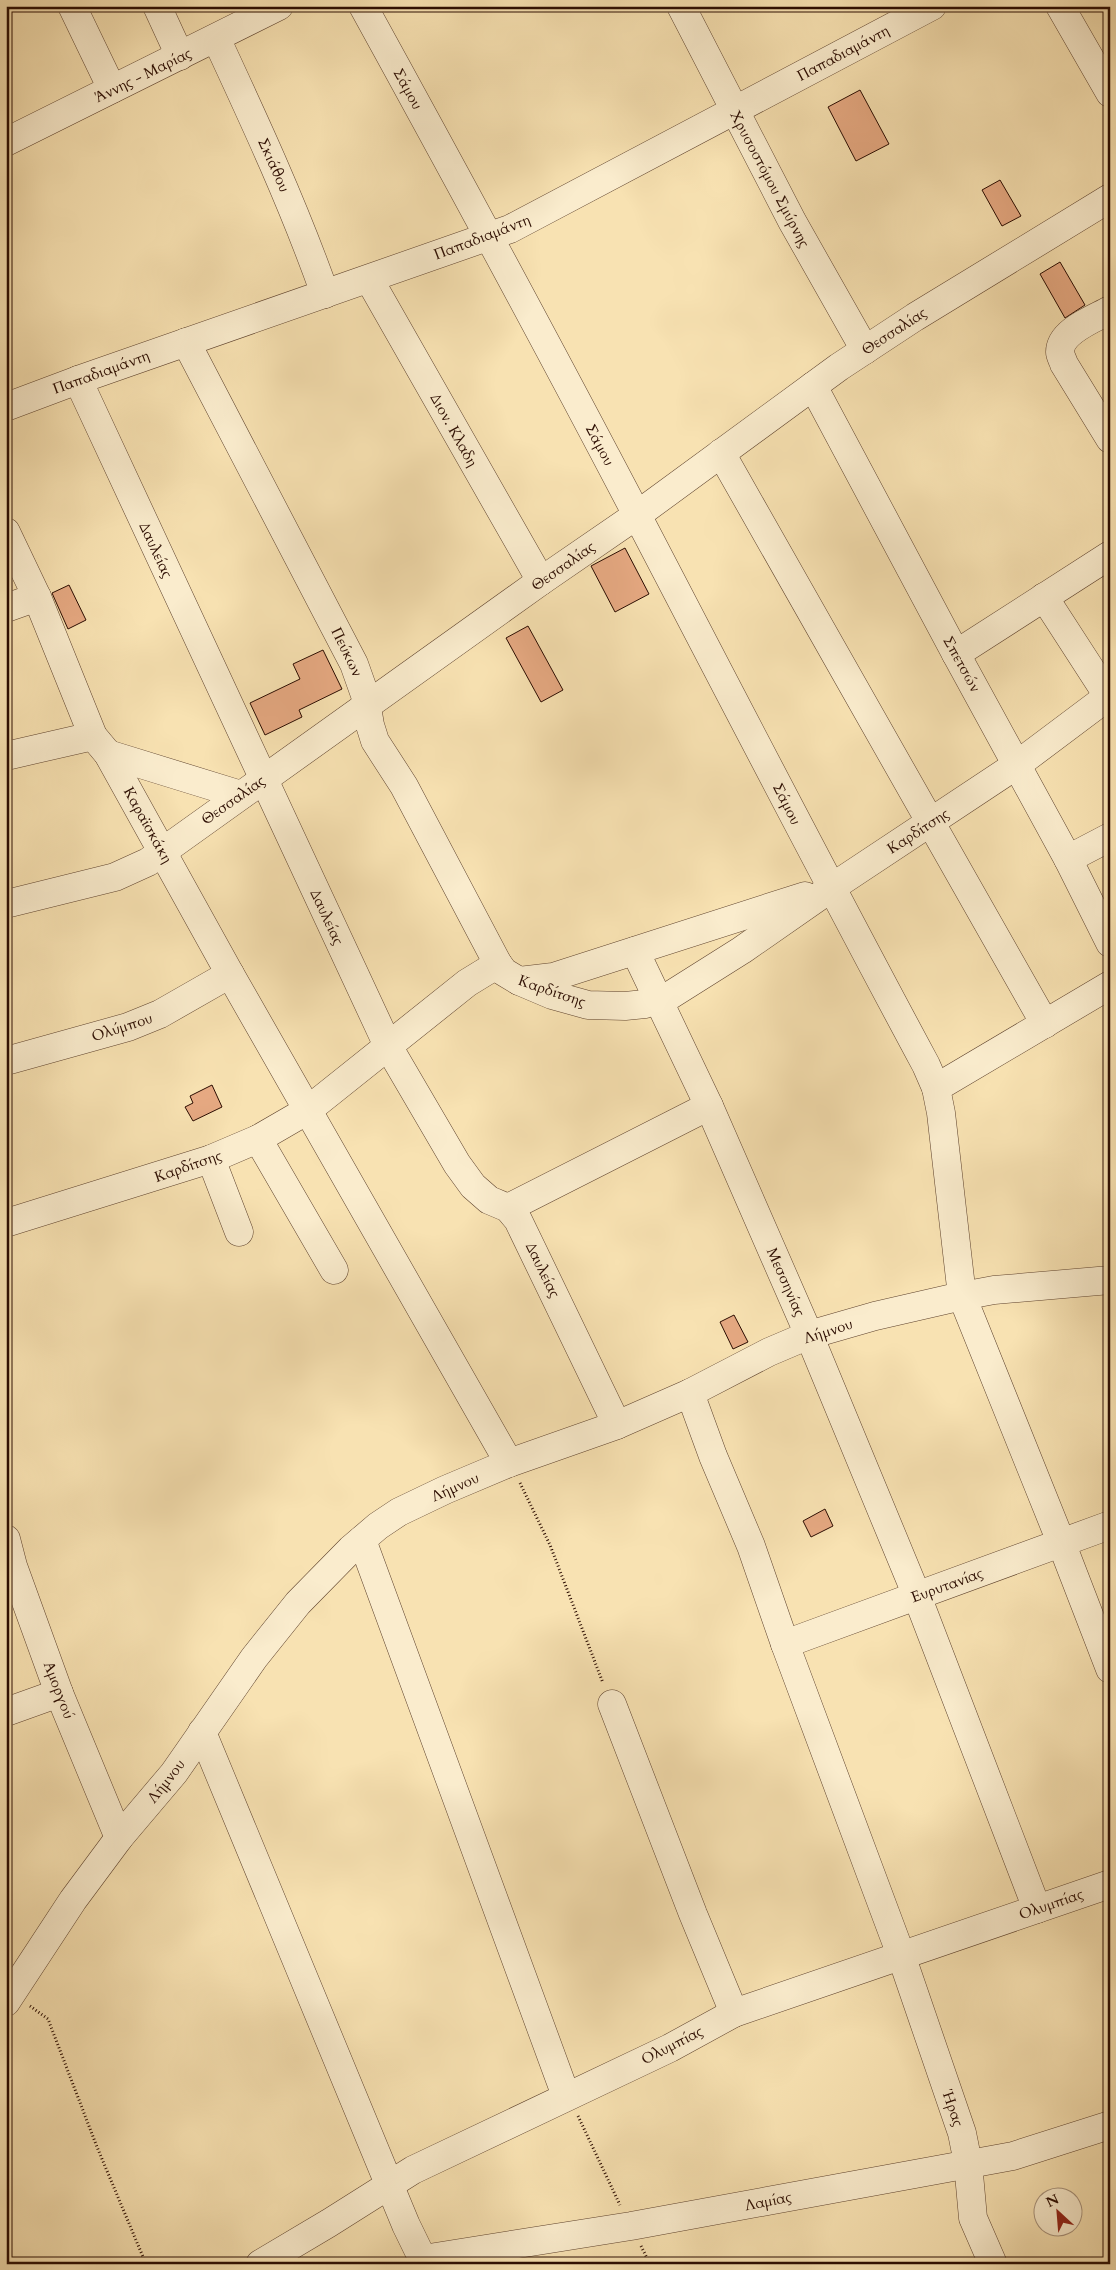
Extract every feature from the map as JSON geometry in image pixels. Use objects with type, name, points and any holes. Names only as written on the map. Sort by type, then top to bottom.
[{"type":"street","points":[[72,6],[112,89]]},
{"type":"street","points":[[157,6],[180,56]]},
{"type":"street","name":"Άννης - Μαρίας","points":[[6,142],[279,6]]},
{"type":"street","name":"Σάμου","points":[[363,6],[490,237],[831,888],[926,1065],[936,1088],[941,1113],[962,1296],[1110,1669]]},
{"type":"street","name":"Χρυσοστόμου Σμύρνης","points":[[681,6],[792,222],[865,350]]},
{"type":"street","name":"Παπαδιαμάντη","points":[[6,407],[186,342],[490,237],[532,218],[932,6]]},
{"type":"street","points":[[1060,6],[1110,93]]},
{"type":"street","name":"Σκιάθου","points":[[216,38],[272,159],[305,238],[325,294]]},
{"type":"street","name":"Θεσσαλίας","points":[[6,904],[115,877],[148,862],[368,706],[541,580],[637,515],[865,350],[1110,198]]},
{"type":"street","name":"Διον. Κλαδη","points":[[369,279],[541,580]]},
{"type":"street","points":[[1110,310],[1071,333],[1063,341],[1060,352],[1064,364],[1110,439]]},
{"type":"street","name":"Πεύκων","points":[[186,342],[354,664],[362,682],[368,706],[370,725],[375,740],[404,786],[498,964]]},
{"type":"street","name":"Δαυλείας","points":[[78,380],[262,780],[388,1046],[457,1164],[473,1186],[489,1200],[508,1208],[518,1220],[528,1237],[617,1425]]},
{"type":"street","name":"Σπετσών","points":[[813,386],[956,654],[1018,764],[1110,943]]},
{"type":"street","points":[[721,453],[1045,1024]]},
{"type":"street","name":"Καραϊσκάκη","points":[[6,532],[37,597],[101,745],[163,850],[230,974],[509,1463]]},
{"type":"street","points":[[956,654],[1110,555]]},
{"type":"street","points":[[6,608],[37,597]]},
{"type":"street","points":[[1044,597],[1109,695]]},
{"type":"street","name":"Καρδίτσης","points":[[6,1223],[211,1159],[258,1139],[308,1110],[467,983],[498,964],[504,972],[518,981],[552,995],[588,1005],[625,1006],[658,1000],[680,990],[1018,764],[1109,695]]},
{"type":"street","points":[[6,756],[101,745],[241,795]]},
{"type":"street","points":[[1068,859],[1110,837]]},
{"type":"street","points":[[518,981],[553,977],[831,888]]},
{"type":"street","name":"Μεσσηνίας","points":[[635,951],[709,1106],[809,1336],[918,1596],[1037,1910]]},
{"type":"street","name":"Ολύμπου","points":[[6,1061],[128,1027],[160,1014],[230,974]]},
{"type":"street","points":[[936,1088],[1110,985]]},
{"type":"street","points":[[508,1208],[709,1106]]},
{"type":"street","points":[[258,1139],[334,1270]]},
{"type":"street","points":[[211,1159],[239,1232]]},
{"type":"street","name":"Λήμνου","points":[[8,2000],[73,1900],[119,1838],[174,1773],[254,1658],[298,1602],[362,1540],[399,1512],[509,1463],[617,1425],[690,1393],[769,1352],[809,1336],[875,1316],[994,1290],[1110,1280]]},
{"type":"street","name":"Ήρας","points":[[690,1393],[713,1456],[751,1546],[785,1644],[901,1955],[962,2134],[968,2164],[973,2218],[993,2264]]},
{"type":"street","name":"Ευρυτανίας","points":[[785,1644],[1110,1525]]},
{"type":"street","name":"Αμοργού","points":[[6,1539],[13,1566],[59,1693],[119,1838]]},
{"type":"street","points":[[362,1540],[566,2096]]},
{"type":"street","points":[[6,1712],[59,1693]]},
{"type":"street","points":[[612,1704],[636,1761],[693,1914],[734,2013]]},
{"type":"street","points":[[202,1732],[389,2184],[424,2262]]},
{"type":"street","name":"Ολυμπίας","points":[[260,2264],[427,2162],[670,2048],[734,2013],[1110,1884]]},
{"type":"street","name":"Λαμίας","points":[[424,2262],[1013,2156],[1110,2125]]},
{"type":"path","points":[[509,1463],[550,1545],[612,1704]]},
{"type":"path","points":[[8,2000],[35,2008],[48,2019],[97,2147],[146,2264]]},
{"type":"path","points":[[566,2096],[580,2119],[650,2264]]},
{"type":"building","points":[[860,90],[889,144],[856,161],[828,107]]},
{"type":"building","points":[[1000,180],[1021,216],[1002,226],[982,190]]},
{"type":"building","points":[[1060,262],[1085,305],[1065,318],[1040,274]]},
{"type":"building","points":[[625,548],[649,594],[615,612],[591,566]]},
{"type":"building","points":[[69,585],[86,620],[68,629],[52,593]]},
{"type":"building","points":[[528,626],[563,690],[541,702],[506,638]]},
{"type":"building","points":[[323,650],[342,689],[299,710],[302,717],[265,735],[250,703],[300,679],[293,664]]},
{"type":"building","points":[[212,1085],[222,1107],[193,1121],[185,1107],[193,1103],[190,1096]]},
{"type":"building","points":[[734,1315],[748,1342],[733,1349],[720,1322]]},
{"type":"building","points":[[825,1509],[833,1526],[811,1537],[803,1521]]}]
